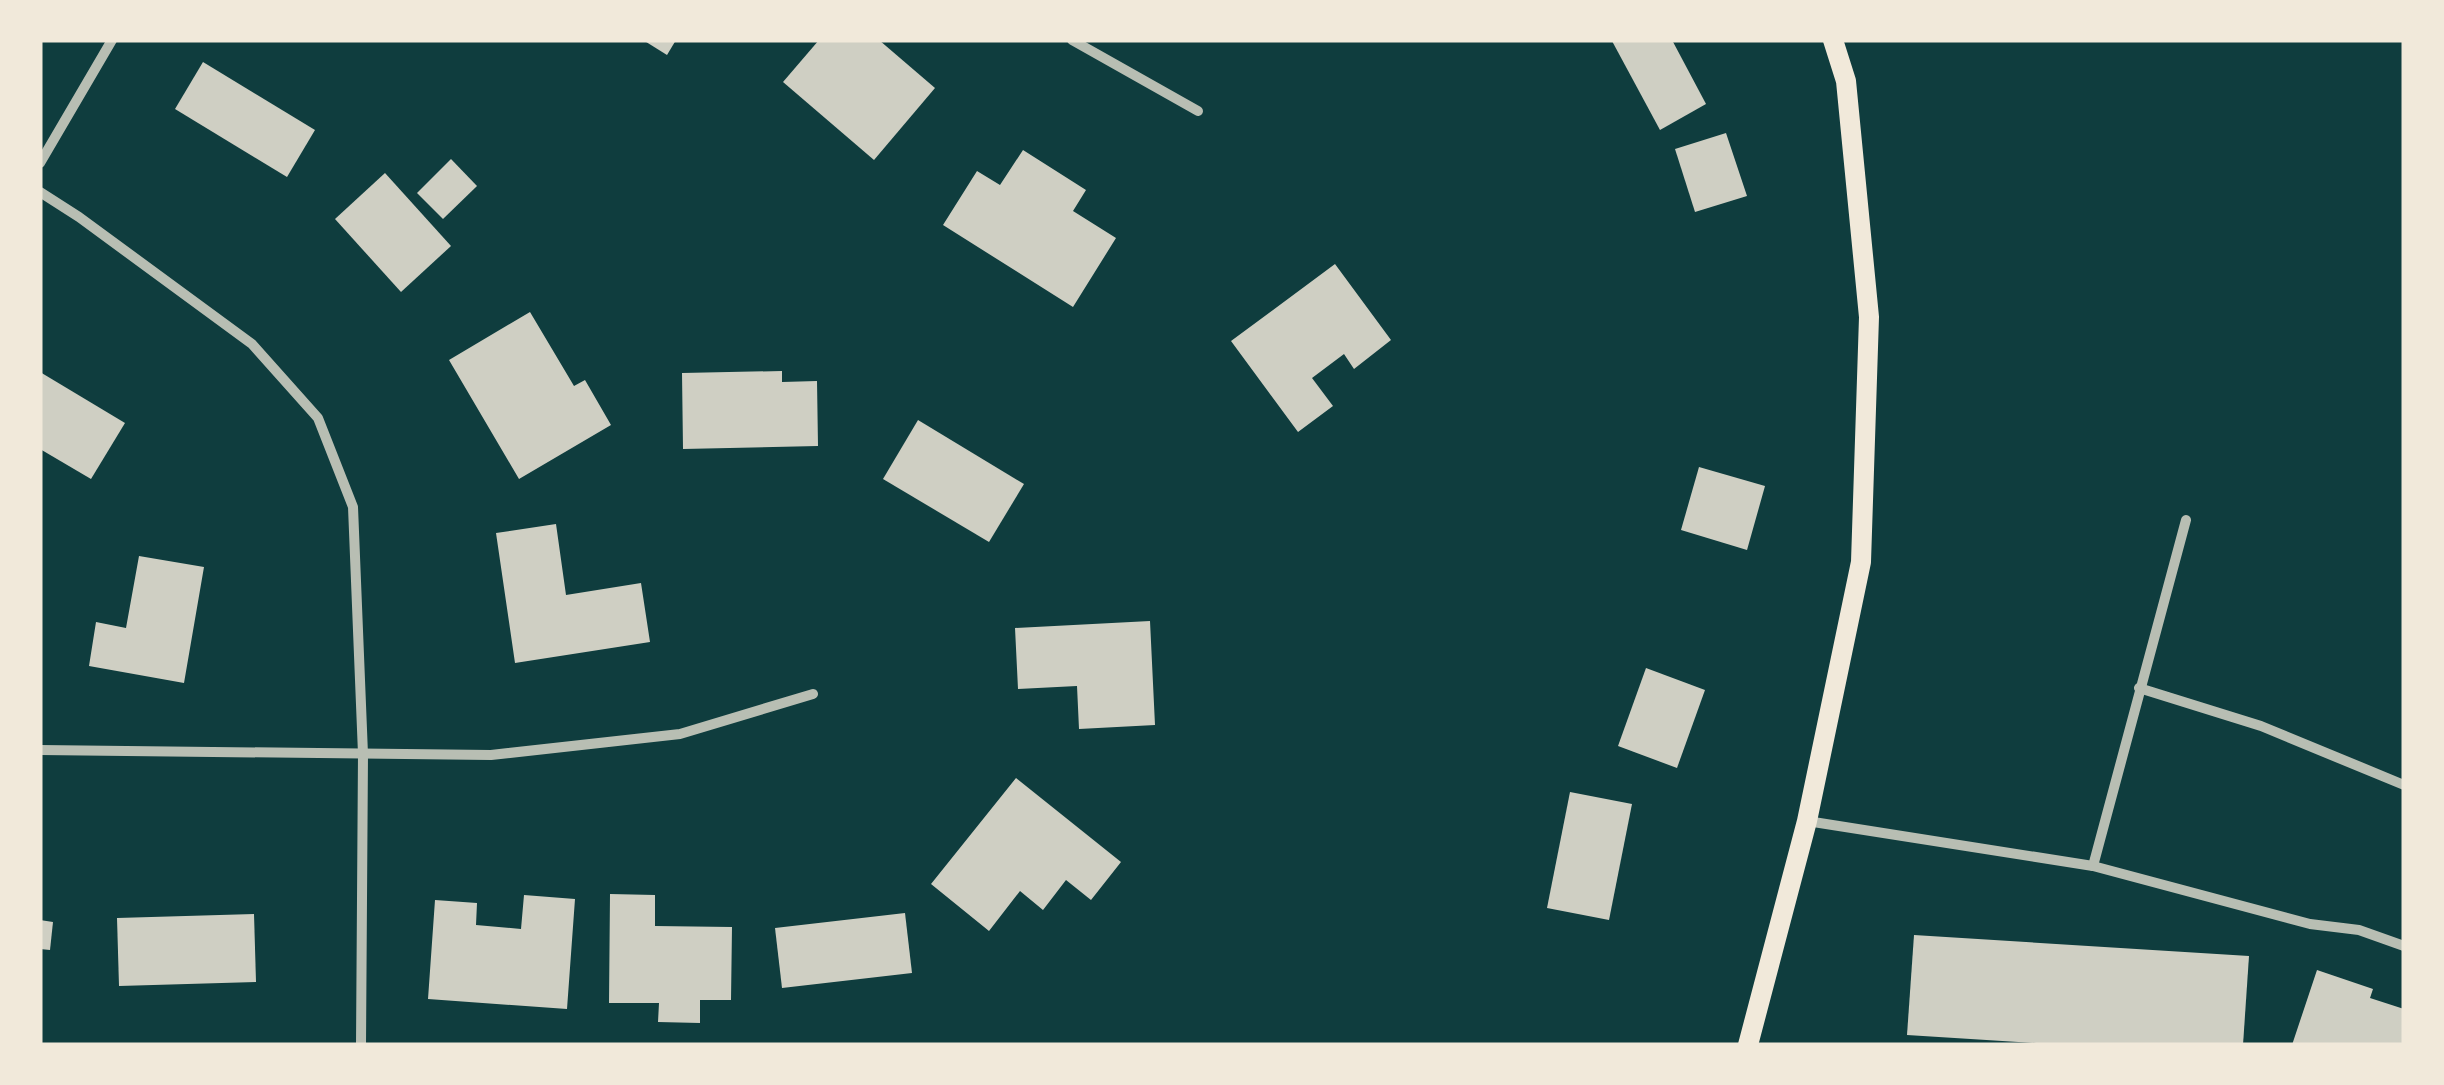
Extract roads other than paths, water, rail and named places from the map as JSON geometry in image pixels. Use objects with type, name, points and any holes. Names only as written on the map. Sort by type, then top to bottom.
[{"type":"main road","points":[[1748,1045],[1807,821],[1861,562],[1869,318],[1846,82],[1834,40]]},
{"type":"street","points":[[40,164],[112,40]]},
{"type":"street","points":[[1072,40],[1198,111]]},
{"type":"street","points":[[40,192],[79,216],[252,344],[318,418],[353,507],[363,754],[361,1045]]},
{"type":"street","points":[[2093,866],[2186,520]]},
{"type":"street","points":[[2139,688],[2261,726],[2404,785]]},
{"type":"street","points":[[40,750],[491,755],[680,734],[812,694]]},
{"type":"street","points":[[1807,821],[2093,866],[2310,924],[2359,930],[2404,946]]}]
